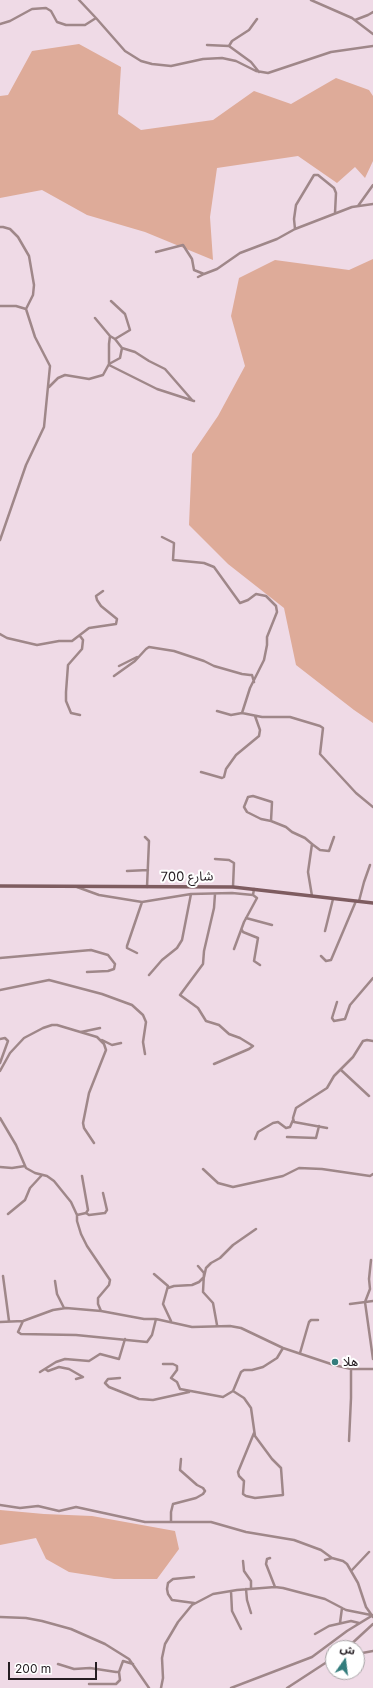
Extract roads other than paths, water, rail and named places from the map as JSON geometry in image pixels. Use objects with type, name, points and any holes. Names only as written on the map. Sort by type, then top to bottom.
[{"type":"main road","name":"شارع 700","points":[[0,886],[147,888],[233,887],[254,888],[312,897],[373,903]]},
{"type":"street","points":[[79,0],[125,51],[141,61],[152,64],[171,66],[203,59],[222,58],[268,74],[331,52],[373,46]]},
{"type":"street","points":[[311,0],[355,20],[373,34]]},
{"type":"street","points":[[0,24],[10,21],[36,8],[50,9],[55,20],[66,25],[85,25],[96,18]]},
{"type":"street","points":[[355,20],[368,16],[373,12]]},
{"type":"street","points":[[229,46],[232,41],[249,30],[257,19]]},
{"type":"street","points":[[207,45],[229,46],[251,62],[259,72]]},
{"type":"street","points":[[295,228],[294,219],[296,205],[314,175],[318,175],[334,188],[336,193],[335,213]]},
{"type":"street","points":[[357,206],[373,184]]},
{"type":"street","points":[[198,277],[217,269],[240,254],[277,239],[295,228],[357,206],[373,204]]},
{"type":"street","points":[[0,227],[10,230],[18,237],[29,256],[34,285],[34,295],[26,309],[35,337],[50,366],[42,435],[26,466],[0,540]]},
{"type":"street","points":[[156,252],[183,245],[192,259],[194,270],[204,274]]},
{"type":"street","points":[[111,301],[125,314],[130,330],[115,339]]},
{"type":"street","points":[[0,306],[16,306],[26,309]]},
{"type":"street","points":[[95,318],[122,348],[135,352],[165,369],[194,401],[157,389],[109,364]]},
{"type":"street","points":[[48,388],[58,378],[65,375],[89,379],[103,375],[109,364],[108,344],[110,336]]},
{"type":"street","points":[[109,364],[120,358],[122,348]]},
{"type":"street","points":[[162,537],[174,543],[173,560],[204,563],[214,567],[240,603],[248,600],[256,594],[266,596],[276,604],[277,612],[266,637],[267,645],[264,660],[244,702],[242,713]]},
{"type":"street","points":[[0,634],[7,638],[37,645],[59,641],[72,641],[89,628],[112,626],[118,621],[117,619],[101,606],[97,600],[96,596],[103,591]]},
{"type":"street","points":[[80,636],[83,640],[82,649],[68,665],[66,692],[66,700],[71,713],[80,715]]},
{"type":"street","points":[[114,676],[134,661],[149,647],[174,651],[204,660],[214,666],[250,675],[254,682]]},
{"type":"street","points":[[118,666],[137,657]]},
{"type":"street","points":[[217,711],[222,714],[231,715],[242,713],[255,716],[290,717],[320,726],[323,728],[320,754],[356,793],[373,807]]},
{"type":"street","points":[[201,772],[222,778],[224,777],[226,769],[236,755],[259,736],[260,730],[255,716]]},
{"type":"street","points":[[271,821],[272,802],[252,796],[248,797],[244,807],[246,811],[261,819],[286,827],[292,832],[305,838],[320,850],[329,851],[334,837]]},
{"type":"street","points":[[145,837],[149,841],[147,888]]},
{"type":"street","points":[[312,844],[308,872],[312,897]]},
{"type":"street","points":[[215,859],[229,860],[234,863],[233,887]]},
{"type":"street","points":[[321,956],[326,961],[331,960],[358,902],[370,866]]},
{"type":"street","points":[[127,871],[148,870]]},
{"type":"street","points":[[75,886],[99,896],[142,902],[191,894],[232,893],[257,896],[246,918],[234,949]]},
{"type":"street","points":[[253,895],[254,888]]},
{"type":"street","points":[[149,975],[162,960],[177,948],[182,940],[191,894]]},
{"type":"street","points":[[214,1064],[253,1046],[240,1038],[229,1034],[219,1025],[206,1021],[198,1008],[180,995],[203,964],[204,951],[213,914],[215,894]]},
{"type":"street","points":[[325,931],[333,899]]},
{"type":"street","points":[[137,954],[127,946],[142,902]]},
{"type":"street","points":[[246,918],[272,925]]},
{"type":"street","points":[[241,930],[258,938],[254,961],[260,964]]},
{"type":"street","points":[[0,958],[91,950],[108,955],[115,964],[114,969],[108,972],[87,972]]},
{"type":"street","points":[[338,1002],[332,1018],[334,1021],[345,1018],[348,1009],[373,978]]},
{"type":"street","points":[[0,990],[49,980],[102,994],[132,1005],[143,1015],[146,1022],[143,1042],[145,1054]]},
{"type":"street","points":[[0,1071],[7,1057],[24,1038],[38,1030],[52,1025],[58,1025],[97,1037],[112,1045],[121,1043]]},
{"type":"street","points":[[80,1032],[100,1028]]},
{"type":"street","points":[[0,1039],[5,1038],[8,1041],[0,1063]]},
{"type":"street","points":[[94,1143],[84,1128],[84,1120],[89,1093],[106,1050],[104,1044],[99,1039]]},
{"type":"street","points":[[255,1139],[258,1132],[273,1123],[278,1122],[286,1128],[290,1127],[297,1106],[324,1090],[353,1058],[363,1041],[373,1041]]},
{"type":"street","points":[[341,1070],[368,1096]]},
{"type":"street","points":[[0,1118],[16,1145],[25,1166],[30,1171],[54,1181],[67,1196],[77,1215],[77,1222],[81,1234],[110,1280],[110,1285],[98,1298],[98,1304],[102,1311]]},
{"type":"street","points":[[293,1120],[296,1123],[326,1128]]},
{"type":"street","points":[[287,1137],[316,1138],[319,1126]]},
{"type":"street","points":[[0,1167],[12,1168],[25,1166]]},
{"type":"street","points":[[203,1169],[218,1183],[233,1187],[283,1176],[299,1168],[322,1169],[370,1176],[373,1174]]},
{"type":"street","points":[[8,1214],[25,1200],[30,1188],[42,1175]]},
{"type":"street","points":[[82,1176],[88,1207],[86,1213]]},
{"type":"street","points":[[77,1215],[86,1213],[89,1215],[105,1213],[107,1210],[103,1193]]},
{"type":"street","points":[[217,1325],[213,1303],[204,1292],[204,1277],[206,1268],[220,1258],[233,1245],[256,1229]]},
{"type":"street","points":[[371,1260],[369,1279],[370,1289],[365,1302],[373,1359]]},
{"type":"street","points":[[198,1266],[204,1273],[204,1277]]},
{"type":"street","points":[[154,1274],[166,1284],[168,1288]]},
{"type":"street","points":[[3,1276],[9,1321]]},
{"type":"street","points":[[171,1322],[163,1304],[168,1288],[174,1286],[192,1285],[199,1282],[204,1277]]},
{"type":"street","points":[[55,1281],[56,1294],[64,1308]]},
{"type":"street","points":[[350,1304],[373,1301]]},
{"type":"street","points":[[0,1322],[23,1321],[53,1310],[64,1308],[102,1311],[144,1319],[156,1319],[192,1327],[217,1325],[241,1328],[283,1348],[334,1366],[351,1369],[373,1369]]},
{"type":"street","points":[[23,1321],[18,1332],[21,1334],[76,1334],[147,1342],[152,1335],[156,1319]]},
{"type":"street","points":[[300,1354],[309,1322],[311,1320],[318,1320]]},
{"type":"street","points":[[40,1372],[56,1362],[65,1359],[91,1361],[99,1354],[119,1360],[125,1339]]},
{"type":"street","points":[[163,1364],[176,1365],[178,1368],[171,1379],[178,1383],[180,1389],[223,1397],[233,1391],[241,1372],[244,1370],[263,1368],[277,1358],[283,1348]]},
{"type":"street","points":[[45,1369],[48,1371],[59,1368],[69,1369],[83,1378],[76,1379]]},
{"type":"street","points":[[349,1441],[351,1369]]},
{"type":"street","points":[[120,1378],[108,1380],[106,1384],[139,1399],[153,1400],[190,1391]]},
{"type":"street","points":[[233,1391],[244,1398],[251,1408],[254,1433],[272,1459],[281,1468],[283,1495],[255,1498],[243,1494],[244,1481],[239,1476],[238,1472],[254,1433]]},
{"type":"street","points":[[171,1521],[173,1504],[196,1498],[205,1491],[204,1488],[197,1485],[180,1470],[181,1459]]},
{"type":"street","points":[[0,1505],[20,1508],[38,1506],[58,1511],[76,1507],[145,1522],[211,1522],[246,1532],[294,1540],[321,1550],[332,1558],[343,1561],[352,1570],[364,1603],[372,1616]]},
{"type":"street","points":[[352,1570],[369,1552]]},
{"type":"street","points":[[270,1558],[267,1559],[266,1564],[275,1587]]},
{"type":"street","points":[[325,1560],[332,1558]]},
{"type":"street","points":[[243,1561],[244,1572],[251,1581],[251,1589]]},
{"type":"street","points":[[194,1577],[173,1579],[167,1587],[168,1594],[172,1600],[194,1603]]},
{"type":"street","points":[[161,1688],[163,1678],[162,1658],[165,1644],[178,1622],[194,1603],[213,1594],[231,1590],[275,1587],[326,1599],[342,1608],[372,1616]]},
{"type":"street","points":[[246,1589],[247,1600],[251,1613]]},
{"type":"street","points":[[231,1590],[232,1611],[241,1629]]},
{"type":"street","points":[[340,1623],[342,1608]]},
{"type":"street","points":[[230,1688],[312,1657],[359,1623],[372,1616]]},
{"type":"street","points":[[0,1617],[29,1618],[71,1629],[113,1648],[134,1665],[148,1688]]},
{"type":"street","points":[[315,1634],[325,1627],[340,1623],[351,1621],[359,1623]]},
{"type":"street","points":[[356,1640],[373,1624]]},
{"type":"street","points":[[89,1684],[116,1684],[120,1680],[119,1672],[123,1661],[134,1665]]},
{"type":"street","points":[[287,1688],[325,1663]]},
{"type":"street","points":[[58,1664],[74,1669],[90,1668],[119,1672]]},
{"type":"street","points":[[240,1684],[241,1688]]},
{"type":"place","name":"هلا","points":[[335,1362]]}]
